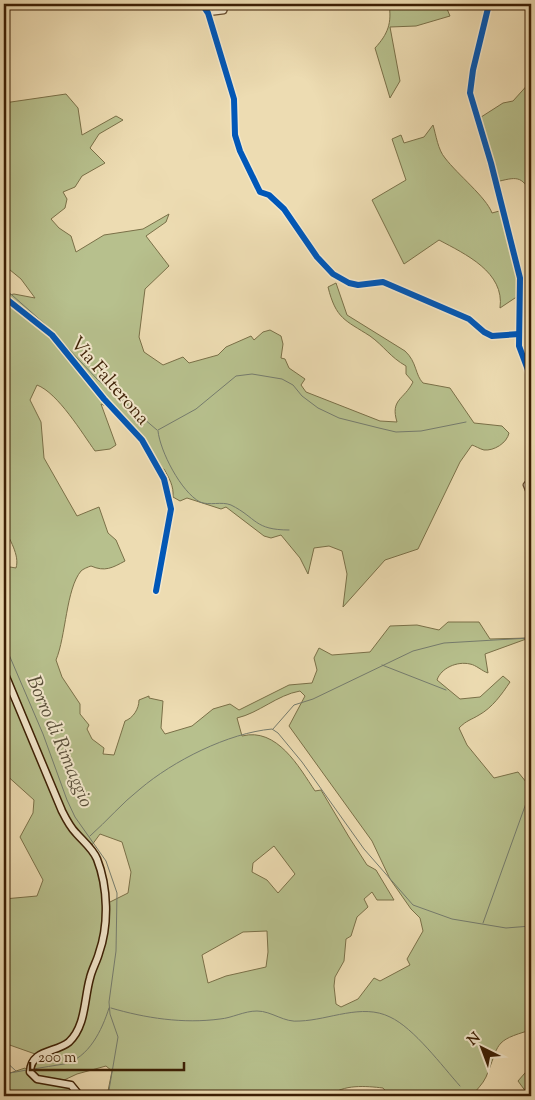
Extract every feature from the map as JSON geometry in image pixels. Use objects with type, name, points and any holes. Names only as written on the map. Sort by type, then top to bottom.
[{"type":"main road","points":[[4,672],[62,811],[74,832],[97,857],[102,879],[106,904],[103,939],[90,977],[80,1024],[69,1041],[39,1055],[30,1067],[30,1072],[37,1079],[71,1085],[80,1096]]},
{"type":"street","points":[[202,4],[208,13],[234,99],[235,135],[240,151],[260,192],[269,195],[284,209],[317,257],[333,274],[349,283],[358,285],[383,282],[469,319],[492,336],[519,334]]},
{"type":"street","points":[[208,13],[224,11],[226,4]]},
{"type":"street","points":[[490,4],[473,70],[470,93],[492,163],[520,278],[519,346],[531,378]]},
{"type":"street","name":"Via Falterona","points":[[4,297],[52,335],[104,399],[142,440],[164,479],[171,509],[156,591]]},
{"type":"street","points":[[531,479],[526,486],[531,498]]},
{"type":"green space","points":[[389,4],[445,4],[450,16],[416,26],[390,27],[400,81],[390,98],[375,48],[388,28],[390,17]]},
{"type":"green space","points":[[531,81],[531,194],[525,183],[518,179],[496,182],[478,119],[503,103],[513,101]]},
{"type":"green space","points":[[66,94],[78,108],[82,135],[116,116],[123,120],[99,134],[90,148],[105,163],[82,176],[75,187],[63,192],[67,199],[65,208],[51,219],[59,228],[71,236],[76,252],[104,235],[143,229],[169,214],[166,222],[146,236],[169,266],[145,289],[139,337],[144,352],[163,365],[183,357],[189,363],[218,355],[226,347],[251,336],[254,340],[263,332],[270,330],[281,336],[283,344],[281,358],[285,359],[289,368],[305,379],[301,385],[306,392],[380,421],[397,422],[395,409],[397,404],[413,382],[406,374],[406,366],[370,336],[348,322],[338,312],[328,287],[336,283],[347,315],[405,351],[412,360],[423,383],[450,388],[474,423],[502,426],[509,433],[506,440],[500,446],[492,449],[484,450],[472,445],[460,462],[418,549],[385,560],[343,607],[347,574],[342,551],[329,546],[314,548],[308,574],[300,558],[281,535],[271,538],[264,536],[226,507],[221,509],[187,498],[180,501],[173,497],[172,486],[164,469],[160,470],[156,465],[135,429],[111,409],[101,404],[116,445],[110,449],[95,451],[69,414],[45,389],[37,385],[30,400],[41,422],[44,458],[77,516],[99,507],[108,533],[116,540],[125,561],[108,568],[100,569],[91,566],[81,571],[72,589],[56,660],[62,677],[80,704],[80,714],[89,725],[87,729],[92,739],[104,748],[103,754],[114,755],[125,721],[135,713],[139,700],[149,696],[149,698],[163,701],[161,728],[165,734],[192,726],[213,709],[230,704],[239,710],[289,685],[312,683],[317,670],[314,658],[319,648],[332,655],[370,652],[390,626],[417,625],[439,630],[448,622],[479,622],[490,639],[529,638],[485,654],[488,673],[465,663],[450,666],[442,672],[437,680],[460,699],[480,697],[503,676],[510,682],[488,709],[459,728],[467,745],[494,778],[518,772],[531,788],[531,1030],[509,1037],[499,1045],[485,1080],[472,1096],[394,1096],[395,1094],[389,1095],[383,1088],[362,1086],[341,1089],[330,1096],[107,1096],[112,1071],[106,1066],[77,1074],[62,1081],[80,1096],[4,1096],[4,1075],[25,1068],[30,1072],[38,1055],[4,1043],[4,899],[37,896],[43,880],[20,837],[33,813],[34,800],[4,773],[4,693],[10,686],[4,672],[4,566],[16,568],[17,558],[4,527],[4,296],[14,294],[35,298],[21,279],[4,265],[4,103]],"holes":[[[300,691],[305,696],[289,726],[372,841],[390,879],[411,909],[420,918],[423,931],[407,959],[410,965],[380,981],[374,978],[358,999],[341,1007],[336,1004],[335,977],[344,961],[346,939],[351,936],[357,917],[368,907],[364,899],[372,892],[377,900],[394,900],[376,870],[367,865],[321,790],[315,791],[286,751],[266,737],[255,735],[242,736],[237,718]],[[100,834],[122,842],[131,872],[128,893],[106,904],[97,857],[89,849]],[[274,846],[295,874],[278,893],[267,880],[252,872],[253,863]],[[267,931],[268,952],[266,967],[226,976],[208,983],[202,955],[243,932]]]},
{"type":"green space","points":[[433,125],[439,147],[445,158],[484,200],[492,213],[503,210],[514,254],[521,294],[500,308],[500,295],[490,274],[471,258],[439,240],[404,264],[372,200],[406,180],[392,139],[401,135],[404,143],[424,137]]},
{"type":"green space","points":[[531,1066],[531,1096],[529,1096],[518,1081]]},
{"type":"waterway","points":[[4,288],[47,326],[97,379],[157,430]]},
{"type":"waterway","points":[[158,430],[196,409],[236,376],[252,374],[282,379],[293,385],[302,396],[318,408],[339,418],[396,432],[421,431],[466,422]]},
{"type":"waterway","points":[[158,431],[167,460],[186,490],[193,497],[200,502],[208,504],[223,503],[231,505],[262,526],[289,530]]},
{"type":"waterway","name":"Borro di Rimaggio","points":[[4,568],[8,582],[4,626],[7,650],[43,734],[67,800],[75,817],[106,861],[117,893],[116,951],[109,1002],[110,1014],[118,1037],[108,1096]]},
{"type":"waterway","points":[[273,729],[294,705],[313,699],[413,651],[444,643],[529,638]]},
{"type":"waterway","points":[[382,665],[446,690]]},
{"type":"waterway","points":[[90,836],[127,800],[168,768],[220,742],[237,736],[272,729],[278,733],[302,762],[364,849],[413,905],[452,919],[506,928],[531,926]]},
{"type":"waterway","points":[[483,923],[529,795]]},
{"type":"waterway","points":[[33,1069],[64,1064],[81,1056],[98,1034],[109,1008]]},
{"type":"waterway","points":[[111,1008],[137,1015],[192,1021],[225,1018],[257,1011],[294,1021],[311,1020],[345,1013],[379,1013],[399,1022],[418,1038],[460,1086]]},
{"type":"waterway","points":[[4,1060],[16,1071]]},
{"type":"waterway","points":[[4,1074],[27,1070]]},
{"type":"cycle path","points":[[202,4],[208,13],[234,99],[235,135],[240,151],[260,192],[269,195],[284,209],[317,257],[333,274],[349,283],[358,285],[383,282],[469,319],[484,332],[492,336],[519,334]]},
{"type":"cycle path","points":[[489,4],[473,70],[470,93],[491,163],[520,278],[519,346],[531,378]]},
{"type":"cycle path","points":[[4,297],[52,335],[104,399],[142,440],[164,479],[171,509],[156,591]]}]
